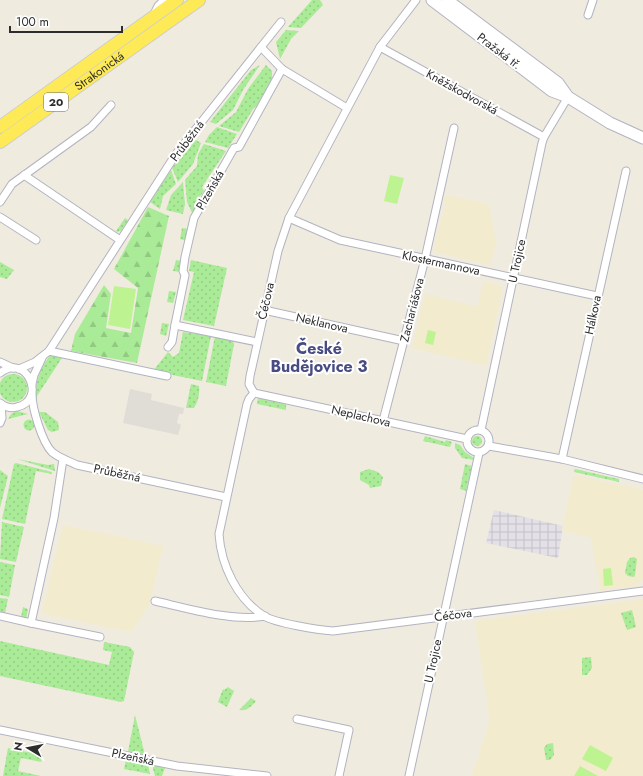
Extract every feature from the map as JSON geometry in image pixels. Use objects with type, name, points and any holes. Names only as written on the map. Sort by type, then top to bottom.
[{"type":"main road","name":"Strakonická","points":[[0,127],[177,0]]},
{"type":"main road","name":"Strakonická","points":[[0,142],[199,0]]},
{"type":"street","points":[[153,17],[158,6],[164,0]]},
{"type":"street","name":"Čéčova","points":[[416,0],[380,46],[289,218],[278,251],[250,376],[249,384],[254,393],[247,404],[221,520],[219,536],[231,579],[246,602],[265,616],[312,628],[333,631],[643,591]]},
{"type":"street","name":"Pražská tř.","points":[[432,0],[552,91],[568,97],[610,123],[643,138]]},
{"type":"street","name":"Pražská tř.","points":[[447,0],[558,83],[568,97]]},
{"type":"street","points":[[588,15],[593,0]]},
{"type":"street","name":"Průběžná","points":[[226,497],[77,465],[63,459],[51,451],[34,412],[32,384],[34,375],[42,358],[49,350],[176,154],[281,22]]},
{"type":"street","name":"Kněžskodvorská","points":[[380,46],[544,137]]},
{"type":"street","points":[[261,47],[282,69],[347,108]]},
{"type":"street","name":"Plzeňská","points":[[168,347],[172,342],[185,275],[183,271],[185,257],[194,218],[234,148],[239,147],[243,141],[282,69]]},
{"type":"street","name":"U Trojice","points":[[481,430],[544,137],[568,97]]},
{"type":"street","points":[[0,202],[12,184],[91,127],[111,105]]},
{"type":"street","name":"Zachariášova","points":[[383,421],[425,259],[454,128]]},
{"type":"street","name":"Hálkova","points":[[562,459],[626,171]]},
{"type":"street","points":[[24,176],[120,240]]},
{"type":"street","points":[[0,217],[36,240]]},
{"type":"street","name":"Klostermannova","points":[[289,218],[340,240],[597,296]]},
{"type":"street","name":"Neklanova","points":[[264,310],[404,341]]},
{"type":"street","points":[[175,325],[257,342]]},
{"type":"street","points":[[49,350],[167,376]]},
{"type":"street","name":"Průběžná","points":[[0,373],[27,367],[42,358]]},
{"type":"street","points":[[0,362],[28,375],[32,384]]},
{"type":"street","name":"Neplachova","points":[[254,393],[467,439]]},
{"type":"street","points":[[1,421],[18,407],[26,403],[32,394]]},
{"type":"street","points":[[1,421],[1,404],[34,412]]},
{"type":"street","points":[[481,430],[489,436],[489,446],[484,451],[478,453],[471,450],[467,439],[474,431],[481,430]]},
{"type":"street","points":[[489,446],[498,446],[562,459],[643,479]]},
{"type":"street","name":"U Trojice","points":[[409,776],[478,453]]},
{"type":"street","points":[[31,623],[54,518],[63,459]]},
{"type":"street","name":"Čéčova","points":[[155,602],[214,614],[253,619],[265,616]]},
{"type":"street","points":[[0,616],[100,637]]},
{"type":"street","points":[[297,719],[349,730],[339,776]]},
{"type":"street","name":"Plzeňská","points":[[0,730],[177,766],[267,776]]},
{"type":"shaded area","points":[[445,195],[489,204],[495,237],[497,240],[490,265],[435,252],[434,246],[446,202],[444,201]]},
{"type":"shaded area","points":[[484,281],[497,284],[502,288],[486,365],[412,348],[425,294],[477,307]]},
{"type":"shaded area","points":[[130,389],[152,394],[151,400],[184,408],[183,414],[179,414],[177,423],[181,425],[178,435],[123,423]]},
{"type":"shaded area","points":[[574,475],[643,490],[643,579],[635,586],[600,591],[591,538],[562,530]]},
{"type":"shaded area","points":[[494,510],[563,526],[558,558],[486,543]]},
{"type":"shaded area","points":[[63,525],[163,546],[149,605],[131,632],[42,613]]},
{"type":"shaded area","points":[[643,599],[643,776],[472,776],[490,720],[475,621]]},
{"type":"green space","points":[[312,0],[320,0],[323,5],[301,28],[288,27]]},
{"type":"green space","points":[[286,30],[299,31],[291,39],[280,59],[276,42]]},
{"type":"green space","points":[[260,65],[243,90],[233,110],[216,124],[210,122],[251,70]]},
{"type":"green space","points":[[266,65],[272,71],[272,82],[260,104],[253,109],[239,132],[219,126],[236,112],[248,89]]},
{"type":"green space","points":[[217,127],[237,134],[228,148],[205,142],[209,135]]},
{"type":"green space","points":[[196,140],[201,143],[193,164],[178,182],[172,168]]},
{"type":"green space","points":[[204,144],[226,151],[202,187],[204,191],[194,205],[196,210],[193,215],[187,202],[185,180],[197,166],[198,154]]},
{"type":"green space","points":[[171,170],[176,184],[163,196],[160,209],[150,202]]},
{"type":"green space","points":[[390,175],[404,178],[397,204],[384,201]]},
{"type":"green space","points":[[183,182],[185,204],[183,214],[166,210],[171,195]]},
{"type":"green space","points":[[148,207],[169,216],[137,363],[71,351],[75,334],[104,285],[111,294],[106,328],[131,333],[138,288],[114,269]]},
{"type":"green space","points":[[125,218],[128,220],[121,231],[117,232],[116,231]]},
{"type":"green space","points":[[182,228],[189,229],[187,241],[180,239]]},
{"type":"green space","points":[[176,260],[182,261],[180,272],[173,271]]},
{"type":"green space","points":[[191,260],[227,268],[214,326],[183,320],[194,272],[189,271]]},
{"type":"green space","points":[[0,262],[14,270],[7,279],[0,277]]},
{"type":"green space","points":[[114,286],[136,289],[130,329],[108,325]]},
{"type":"green space","points":[[169,291],[176,292],[173,303],[167,302]]},
{"type":"green space","points":[[162,323],[169,324],[166,336],[160,334]]},
{"type":"green space","points":[[428,330],[436,332],[433,345],[425,343]]},
{"type":"green space","points":[[183,332],[211,336],[202,381],[153,371],[168,352],[173,357],[179,353]]},
{"type":"green space","points":[[215,336],[232,339],[234,344],[226,386],[206,382]]},
{"type":"green space","points":[[51,354],[62,356],[62,358],[37,396],[37,408],[35,394],[36,387],[43,366]]},
{"type":"green space","points":[[13,374],[23,378],[27,388],[23,398],[13,402],[3,398],[-1,388],[3,378]]},
{"type":"green space","points":[[191,384],[199,386],[197,403],[194,408],[186,408]]},
{"type":"green space","points":[[258,398],[284,403],[286,405],[286,410],[257,404]]},
{"type":"green space","points":[[17,411],[28,414],[8,419],[11,414]]},
{"type":"green space","points":[[39,412],[45,412],[58,422],[59,430],[52,432],[48,430]]},
{"type":"green space","points":[[27,420],[31,420],[33,421],[33,429],[27,430],[24,427],[24,423]]},
{"type":"green space","points":[[425,436],[445,442],[446,440],[452,442],[450,447],[423,441]]},
{"type":"green space","points":[[475,436],[479,436],[481,437],[481,445],[475,446],[472,443],[472,439]]},
{"type":"green space","points":[[455,443],[460,445],[465,452],[474,458],[474,460],[462,458],[455,448]]},
{"type":"green space","points":[[17,459],[48,465],[54,464],[55,471]]},
{"type":"green space","points":[[16,463],[52,472],[52,474],[36,471],[25,524],[2,519],[14,464]]},
{"type":"green space","points":[[465,464],[472,466],[466,491],[460,489]]},
{"type":"green space","points":[[369,469],[378,472],[383,477],[381,486],[370,488],[369,485],[360,480],[360,472]]},
{"type":"green space","points":[[575,469],[619,479],[619,482],[574,472]]},
{"type":"green space","points":[[0,470],[8,476],[0,508]]},
{"type":"green space","points":[[2,522],[24,527],[16,562],[0,559]]},
{"type":"green space","points":[[634,557],[637,559],[634,577],[628,576],[625,573],[627,562],[630,558]]},
{"type":"green space","points":[[0,562],[15,565],[9,597],[0,595]]},
{"type":"green space","points":[[611,568],[613,585],[604,586],[603,569]]},
{"type":"green space","points":[[0,598],[8,599],[5,613],[21,617],[23,607],[28,609],[26,620],[0,614]]},
{"type":"green space","points":[[632,610],[636,627],[627,630],[621,613]]},
{"type":"green space","points":[[0,641],[109,665],[112,652],[103,650],[104,642],[130,647],[134,652],[124,701],[121,702],[0,676]]},
{"type":"green space","points":[[591,657],[592,668],[587,675],[582,675],[582,658]]},
{"type":"green space","points":[[228,687],[234,691],[227,707],[218,702],[223,689],[224,690]]},
{"type":"green space","points":[[251,698],[256,701],[249,708],[239,710]]},
{"type":"green space","points":[[135,715],[145,755],[128,752]]},
{"type":"green space","points":[[553,743],[554,755],[550,760],[546,760],[544,748],[547,744]]},
{"type":"green space","points":[[590,745],[613,758],[606,771],[582,759]]},
{"type":"green space","points":[[8,748],[43,755],[41,762],[21,758],[18,771],[41,776],[3,776]]},
{"type":"green space","points":[[126,760],[148,764],[150,774],[124,769]]},
{"type":"green space","points":[[152,765],[165,768],[162,776],[155,776]]},
{"type":"green space","points":[[580,766],[598,776],[574,776]]},
{"type":"district","name":"České Budějovice 3","points":[[319,357]]}]
